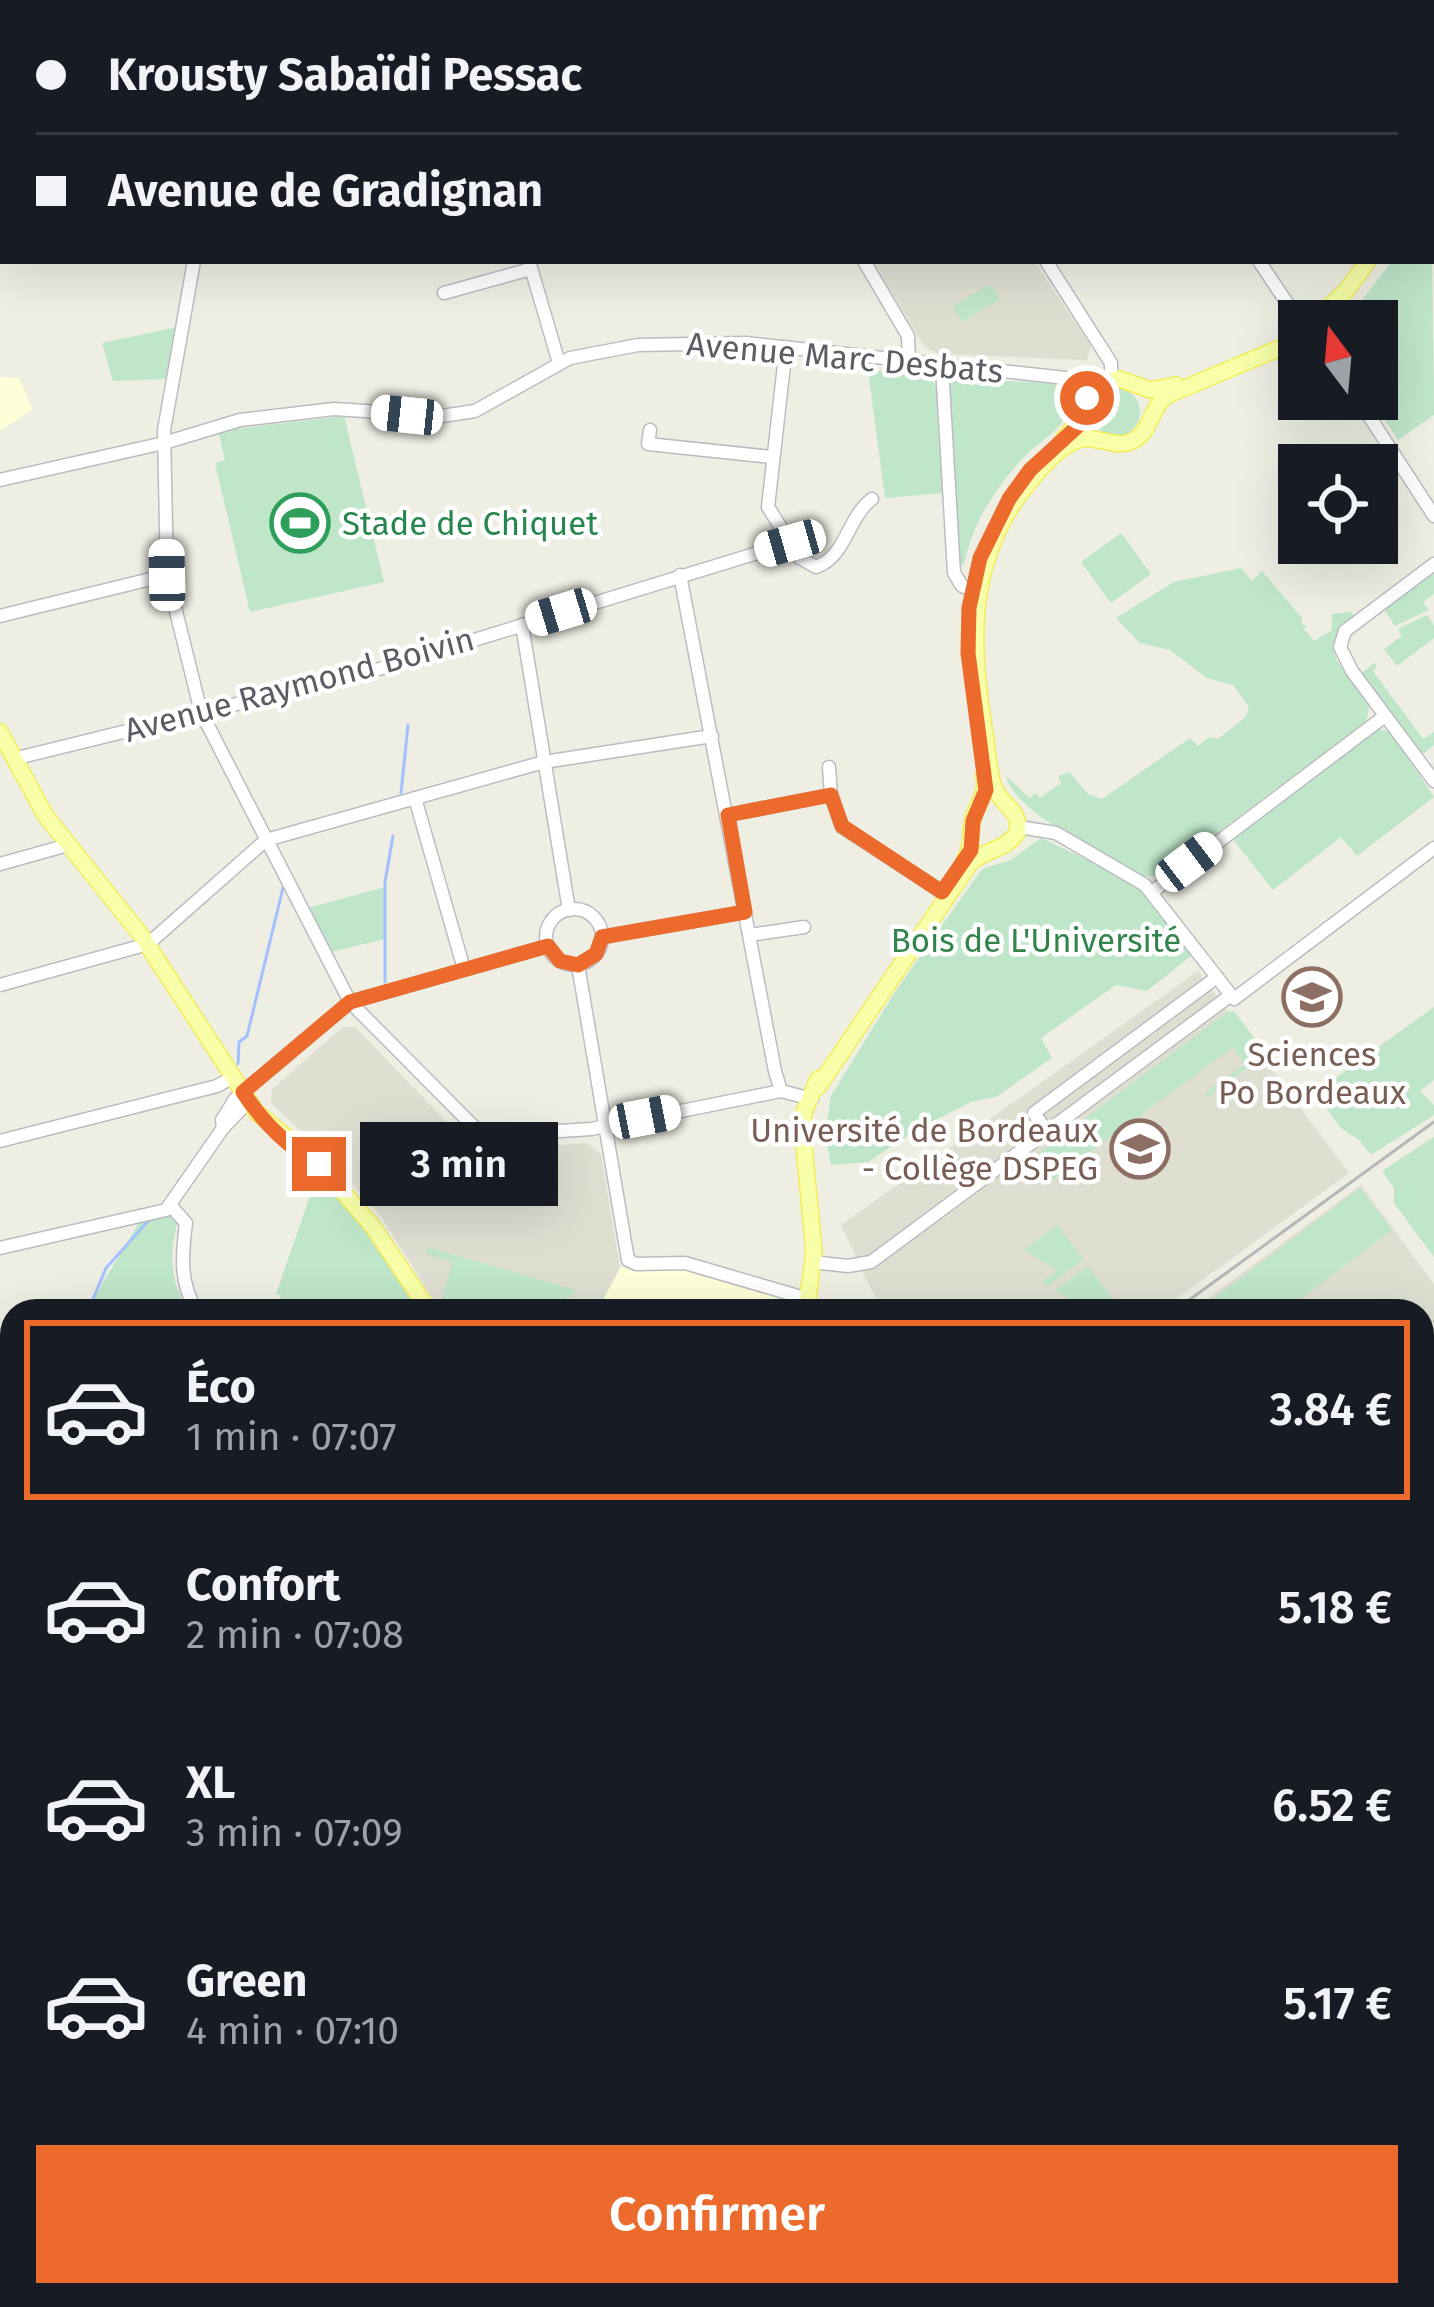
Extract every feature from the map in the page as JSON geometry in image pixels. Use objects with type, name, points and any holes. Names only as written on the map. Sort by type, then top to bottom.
[{"type":"main road","points":[[1336,300],[1369,264]]},
{"type":"main road","points":[[1346,300],[1370,264]]},
{"type":"main road","points":[[806,1299],[814,1251],[804,1112],[824,1069],[971,850],[977,810],[986,790],[968,653],[972,590],[986,543],[1030,470],[1070,435],[1093,389],[1106,381],[1157,390],[1278,344]]},
{"type":"main road","points":[[808,1299],[818,1282],[824,1241],[810,1140],[815,1093],[947,895],[978,856],[1009,843],[1019,827],[1016,813],[993,782],[976,680],[974,624],[981,575],[998,530],[1036,475],[1074,441],[1127,442],[1142,433],[1156,404],[1168,395],[1278,345]]},
{"type":"main road","points":[[1136,385],[1148,400],[1149,418]]},
{"type":"main road","points":[[1084,411],[1087,424],[1101,440]]},
{"type":"main road","points":[[0,732],[68,845],[148,944],[238,1084],[319,1164],[373,1228],[421,1299]]},
{"type":"main road","points":[[977,810],[991,802],[1007,804]]},
{"type":"main road","points":[[973,827],[984,844],[997,848]]},
{"type":"street","points":[[193,264],[165,416],[167,575],[201,712],[350,1002],[483,1136],[605,1125],[782,1091],[815,1093]]},
{"type":"street","points":[[866,264],[908,336],[909,361]]},
{"type":"street","points":[[1048,264],[1111,363],[1106,381]]},
{"type":"street","points":[[1260,264],[1285,300]]},
{"type":"street","points":[[444,293],[530,265],[559,363]]},
{"type":"street","name":"Avenue Marc Desbats","points":[[0,480],[241,420],[334,409],[442,416],[475,411],[559,363],[594,350],[638,345],[722,341],[1106,381]]},
{"type":"street","points":[[786,347],[768,507],[805,563],[822,566],[833,559],[862,506],[872,499]]},
{"type":"street","points":[[942,367],[954,573],[962,586],[972,590]]},
{"type":"street","points":[[1066,379],[1084,411]]},
{"type":"street","points":[[1372,420],[1434,516]]},
{"type":"street","points":[[650,430],[648,444],[772,458]]},
{"type":"street","name":"Avenue Raymond Boivin","points":[[13,759],[383,668],[790,543]]},
{"type":"street","points":[[1434,564],[1345,631],[1340,640],[1341,654],[1434,781]]},
{"type":"street","points":[[0,616],[167,575]]},
{"type":"street","points":[[680,575],[782,1091]]},
{"type":"street","points":[[522,625],[569,910]]},
{"type":"street","points":[[1152,892],[1384,716]]},
{"type":"street","points":[[0,985],[148,944],[266,840],[544,762],[712,736]]},
{"type":"street","points":[[829,767],[831,795],[842,826],[942,892]]},
{"type":"street","points":[[728,815],[831,795]]},
{"type":"street","points":[[415,798],[464,969]]},
{"type":"street","points":[[1019,827],[1056,833],[1152,892],[1232,997]]},
{"type":"street","points":[[0,864],[68,845]]},
{"type":"street","points":[[821,1263],[855,1266],[871,1262],[1434,848]]},
{"type":"street","points":[[569,910],[592,916],[602,937],[596,954],[578,965],[560,961],[548,946],[549,926],[569,910]]},
{"type":"street","points":[[602,937],[745,912]]},
{"type":"street","points":[[750,935],[804,927]]},
{"type":"street","points":[[0,1142],[238,1084],[350,1002],[548,946]]},
{"type":"street","points":[[578,965],[625,1252],[636,1264],[685,1263],[788,1299]]},
{"type":"street","points":[[1047,1132],[1034,1113],[1217,977]]},
{"type":"street","points":[[0,1248],[158,1213],[171,1206],[223,1128],[244,1106],[238,1084]]},
{"type":"street","points":[[171,1206],[186,1223],[181,1245],[184,1277],[192,1299]]},
{"type":"shaded area","points":[[875,264],[1036,264],[1091,346],[1087,360],[938,354],[924,346]]},
{"type":"shaded area","points":[[0,377],[19,378],[33,410],[0,431]]},
{"type":"shaded area","name":"Université de Bordeaux - Collège DSPEG","points":[[1198,971],[1349,1173],[1176,1299],[878,1299],[841,1225]]},
{"type":"shaded area","points":[[343,1027],[355,1027],[476,1152],[587,1143],[601,1154],[620,1268],[603,1299],[433,1299],[382,1218],[325,1153],[271,1103],[272,1089]]},
{"type":"shaded area","points":[[1361,1185],[1434,1284],[1434,1299],[1207,1299]]},
{"type":"shaded area","points":[[685,1267],[790,1299],[603,1299],[620,1268]]},
{"type":"green space","points":[[1390,264],[1432,264],[1434,415],[1398,440],[1385,420],[1398,420],[1398,300],[1362,300]]},
{"type":"green space","points":[[990,284],[1000,299],[962,322],[953,306]]},
{"type":"green space","points":[[177,327],[166,379],[113,381],[102,343]]},
{"type":"green space","points":[[868,370],[929,376],[937,388],[943,493],[885,498]]},
{"type":"green space","points":[[956,379],[1053,383],[1061,387],[1067,405],[1059,426],[1025,456],[995,493],[979,521],[964,565],[959,565],[948,387]]},
{"type":"green space","points":[[1116,388],[1133,395],[1140,412],[1133,429],[1116,436],[1099,429],[1092,412],[1099,395]]},
{"type":"green space","name":"Stade de Chiquet","points":[[344,416],[384,582],[250,612],[215,463],[225,460],[218,431]]},
{"type":"green space","points":[[1121,533],[1151,574],[1111,603],[1081,562]]},
{"type":"green space","points":[[1241,568],[1252,581],[1262,571],[1302,618],[1314,641],[1332,630],[1332,614],[1351,612],[1355,616],[1340,628],[1332,646],[1337,661],[1370,705],[1366,722],[1162,874],[1145,877],[1045,819],[1026,805],[1006,776],[1030,798],[1035,793],[1040,798],[1061,783],[1058,776],[1069,772],[1088,794],[1102,799],[1190,738],[1198,746],[1209,737],[1218,739],[1246,717],[1249,707],[1233,685],[1207,678],[1170,650],[1140,643],[1116,618],[1174,582]]},
{"type":"green space","points":[[1434,574],[1434,594],[1423,602],[1429,610],[1395,626],[1384,609]]},
{"type":"green space","points":[[1427,615],[1434,625],[1434,638],[1397,666],[1384,649],[1402,636],[1398,629]]},
{"type":"green space","points":[[1375,663],[1373,671],[1423,739],[1434,732],[1434,745],[1421,755],[1360,674]]},
{"type":"green space","points":[[1377,729],[1391,732],[1434,797],[1357,856],[1341,837],[1273,890],[1232,838]]},
{"type":"green space","name":"Bois de L'Université","points":[[1041,838],[1136,883],[1192,955],[1147,991],[1116,985],[1041,1038],[1052,1058],[996,1097],[971,1102],[868,1162],[831,1165],[825,1134],[831,1096],[895,992],[982,869],[1011,860]]},
{"type":"green space","points":[[385,887],[385,939],[331,952],[308,908]]},
{"type":"green space","points":[[1434,1007],[1434,1080],[1420,1091],[1434,1105],[1434,1115],[1371,1155],[1341,1128],[1315,1093]]},
{"type":"green space","points":[[1234,1011],[1262,1048],[1260,1058],[1208,1097],[1205,1093],[1245,1064],[1233,1047],[1052,1180],[1043,1170],[1033,1177],[1023,1165],[1228,1012]]},
{"type":"green space","points":[[1434,1137],[1434,1257],[1394,1203],[1394,1188],[1382,1171]]},
{"type":"green space","points":[[318,1173],[352,1212],[412,1299],[280,1299],[276,1294]]},
{"type":"green space","points":[[1360,1188],[1392,1230],[1301,1299],[1213,1299]]},
{"type":"green space","points":[[168,1211],[178,1220],[173,1267],[183,1299],[93,1299],[143,1216]]},
{"type":"green space","points":[[1057,1225],[1083,1259],[1048,1286],[1042,1282],[1057,1270],[1024,1250]]},
{"type":"green space","points":[[428,1247],[575,1290],[573,1298],[442,1299],[453,1262],[427,1254]]},
{"type":"green space","points":[[1088,1266],[1113,1299],[1069,1299],[1055,1290]]},
{"type":"waterway","points":[[401,793],[408,725]]},
{"type":"waterway","points":[[385,982],[385,882],[393,836]]},
{"type":"waterway","points":[[238,1064],[239,1042],[247,1036],[283,888]]},
{"type":"waterway","points":[[93,1299],[106,1268],[149,1220]]},
{"type":"tram line","points":[[1191,1299],[1434,1122]]},
{"type":"place","name":"Stade de Chiquet","points":[[300,523]]},
{"type":"place","name":"Sciences Po Bordeaux","points":[[1312,997]]},
{"type":"place","name":"Université de Bordeaux - Collège DSPEG","points":[[1140,1149]]},
{"type":"route","points":[[319,1164],[256,1112],[243,1092],[350,1002],[548,946],[560,961],[578,965],[596,954],[602,937],[745,912],[728,815],[831,795],[842,826],[942,892],[971,850],[973,821],[986,790],[968,653],[975,574],[1009,499],[1030,470],[1079,425],[1087,398]]}]
